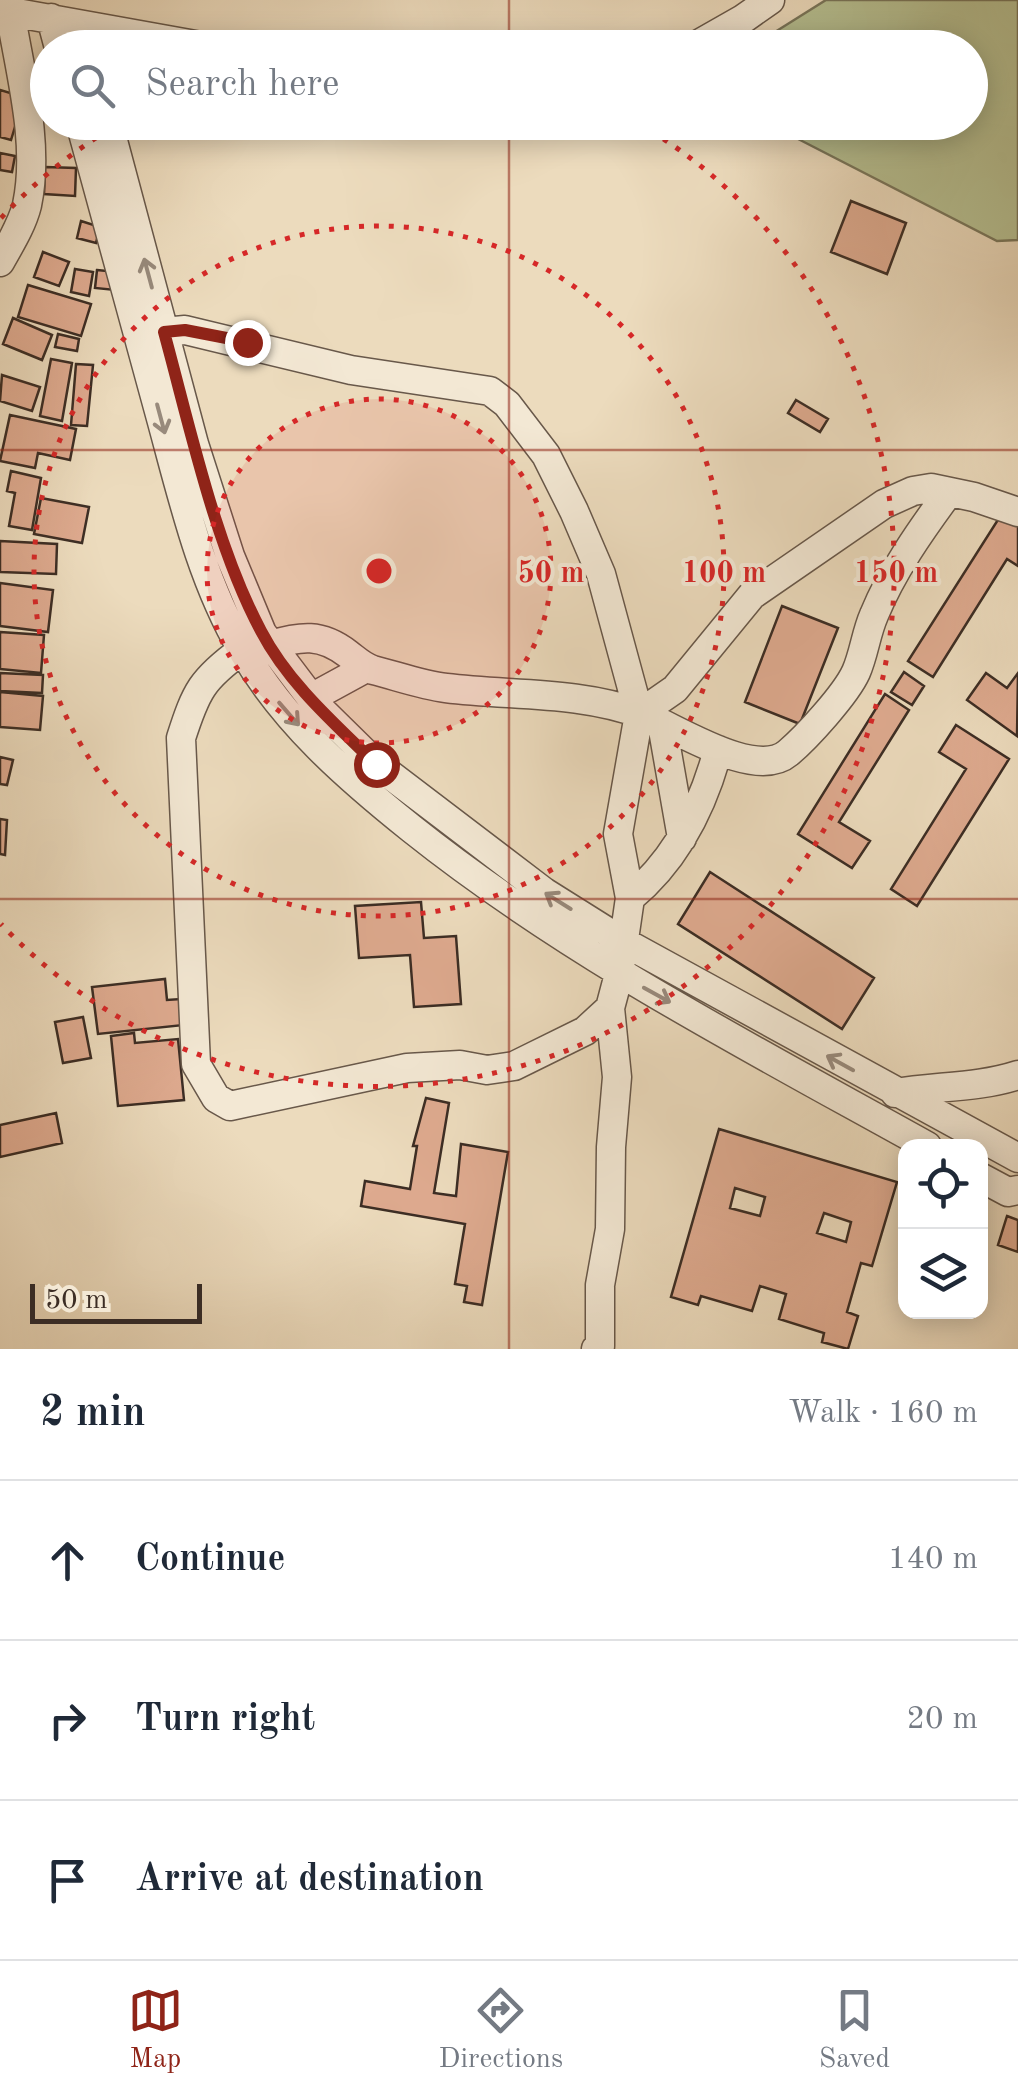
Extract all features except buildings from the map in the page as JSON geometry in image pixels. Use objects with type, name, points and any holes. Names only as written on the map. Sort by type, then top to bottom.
[{"type":"street","points":[[725,30],[770,0]]},
{"type":"street","points":[[0,262],[26,208],[31,172],[28,120],[5,11],[51,18],[73,30]]},
{"type":"street","points":[[51,18],[55,30]]},
{"type":"street","points":[[85,140],[196,542],[242,650],[275,699],[358,786],[448,858],[620,974],[914,1139]]},
{"type":"street","points":[[113,140],[209,495],[244,594],[270,645],[311,698],[376,764],[544,892],[622,942],[1018,1158]]},
{"type":"street","points":[[164,332],[185,330],[352,370],[467,386],[490,391],[507,404],[546,455],[601,574],[651,719],[682,838]]},
{"type":"street","points":[[598,1348],[600,1284],[610,1228],[617,1077],[610,1008],[620,974],[630,898],[618,834],[651,719],[752,595],[884,504],[931,488],[1018,512]]},
{"type":"street","points":[[270,645],[298,636],[316,637],[332,642],[366,668],[443,688],[597,702],[651,719],[718,750],[771,762],[784,756],[810,731],[855,674],[874,613],[916,536],[949,492]]},
{"type":"street","points":[[242,650],[213,671],[194,697],[182,738],[196,1064],[216,1098],[230,1106],[407,1068],[460,1066],[486,1070],[514,1066],[586,1032],[610,1008]]},
{"type":"street","points":[[311,698],[366,668]]},
{"type":"street","points":[[630,898],[654,878],[682,838],[709,784],[718,750]]},
{"type":"street","points":[[895,1093],[994,1083],[1018,1075]]},
{"type":"street","points":[[988,1181],[1008,1192],[1018,1190]]},
{"type":"green space","points":[[826,0],[1018,0],[1018,240],[997,241],[800,140],[988,140],[988,30],[778,30]]},
{"type":"route","points":[[247,342],[185,330],[164,332],[209,495],[262,633],[292,677],[376,764]]}]
